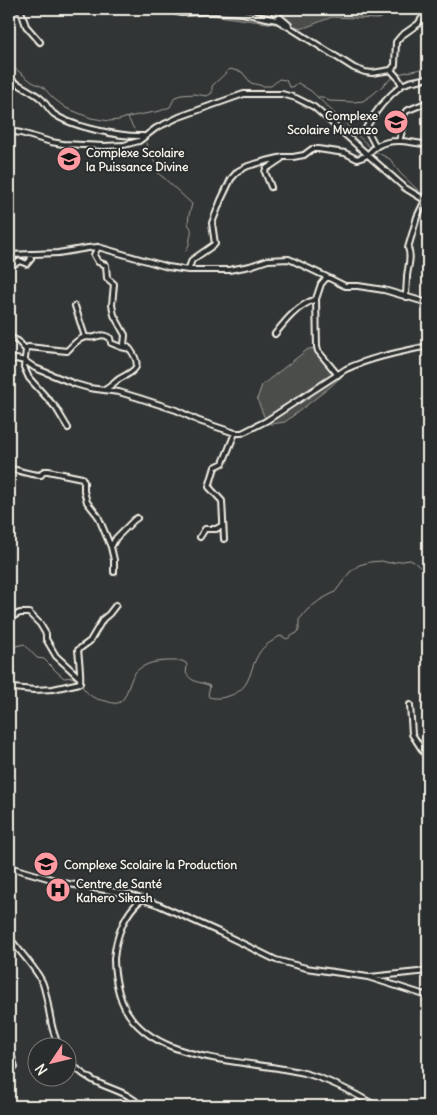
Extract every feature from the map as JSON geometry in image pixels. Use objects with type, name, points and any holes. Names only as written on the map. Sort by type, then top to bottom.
[{"type":"street","points":[[9,10],[18,9],[21,11],[26,26],[40,42]]},
{"type":"street","points":[[166,9],[182,13],[212,11],[256,15],[277,20],[354,68],[372,73],[392,71]]},
{"type":"street","points":[[273,9],[294,30]]},
{"type":"street","points":[[392,71],[396,42],[418,24],[428,9]]},
{"type":"street","points":[[392,71],[402,85]]},
{"type":"street","points":[[376,147],[366,128],[384,102],[402,85],[428,78]]},
{"type":"street","points":[[9,79],[40,97],[49,109],[64,120],[126,136],[143,136]]},
{"type":"street","points":[[9,131],[63,144],[115,146],[139,141],[143,136],[156,128],[179,117],[244,94],[282,94],[296,98],[314,107],[406,188],[426,201],[417,217],[408,248],[410,263],[406,297]]},
{"type":"street","points":[[399,141],[403,128],[402,120],[406,111],[428,102]]},
{"type":"street","points":[[188,270],[192,260],[215,244],[212,223],[231,179],[238,171],[248,166],[283,157],[304,155],[312,149],[345,153],[357,158],[369,155],[376,147],[385,143],[404,140],[428,145]]},
{"type":"street","points":[[271,187],[265,172],[266,169],[283,157]]},
{"type":"street","points":[[98,248],[94,255],[98,262],[106,265],[108,278],[114,284],[112,305],[114,315],[125,335],[124,345],[130,348],[137,363],[136,369],[132,373],[117,380],[106,389]]},
{"type":"street","points":[[9,255],[58,253],[98,248],[168,267],[188,270],[229,270],[268,260],[289,259],[345,286],[384,290],[428,303]]},
{"type":"street","points":[[9,266],[20,261],[27,264],[31,259],[30,254]]},
{"type":"street","points":[[327,277],[321,284],[316,299],[317,348],[338,375]]},
{"type":"street","points":[[274,334],[288,317],[308,302],[316,299]]},
{"type":"street","points":[[76,306],[85,337]]},
{"type":"street","points":[[26,350],[28,347],[67,351],[76,341],[85,337],[100,335],[106,335],[110,338],[111,343],[121,348],[130,348]]},
{"type":"street","points":[[9,337],[18,341],[26,350],[24,367],[30,378],[56,408],[68,428]]},
{"type":"street","points":[[9,361],[16,359],[25,361],[36,368],[75,384],[119,392],[176,410],[235,433],[242,433],[262,423],[346,370],[380,356],[428,346]]},
{"type":"street","points":[[224,539],[222,500],[209,487],[215,467],[223,463],[235,433]]},
{"type":"street","points":[[9,468],[38,475],[48,471],[82,478],[87,502],[98,516],[111,547],[114,572]]},
{"type":"street","points":[[111,547],[116,538],[137,518]]},
{"type":"street","points":[[200,537],[205,529],[216,529],[223,526]]},
{"type":"street","points":[[13,688],[53,689],[80,683],[78,650],[90,641],[103,619],[116,605]]},
{"type":"street","points":[[9,618],[20,613],[29,613],[40,624],[56,656],[80,678]]},
{"type":"street","points":[[410,705],[412,734],[428,758]]},
{"type":"street","points":[[9,867],[69,884],[123,893],[142,899],[276,960],[306,968],[368,977],[428,996]]},
{"type":"street","points":[[142,899],[132,908],[121,928],[115,947],[114,965],[121,1002],[129,1017],[139,1027],[152,1037],[187,1052],[303,1072],[330,1081],[376,1106]]},
{"type":"street","points":[[9,937],[43,984],[55,1038]]},
{"type":"street","points":[[368,977],[428,971]]},
{"type":"street","points":[[9,1040],[15,1067]]},
{"type":"street","points":[[78,1069],[91,1079],[131,1097],[141,1106]]},
{"type":"shaded area","points":[[172,9],[401,9],[377,19],[332,17],[304,28],[211,15],[188,14]]},
{"type":"shaded area","points":[[319,348],[343,375],[285,422],[272,424],[266,421],[257,399],[262,385],[308,349]]},
{"type":"waterway","points":[[9,66],[32,82],[43,87],[66,108],[91,118],[109,121],[160,111],[170,107],[175,97],[181,95],[207,96],[212,93],[212,86],[230,69],[242,72],[251,83],[263,86],[271,86],[279,79],[286,80],[290,87],[298,83],[311,91],[371,148]]},
{"type":"waterway","points":[[398,74],[428,66]]},
{"type":"waterway","points":[[318,97],[323,97],[329,101],[363,101],[394,76]]},
{"type":"waterway","points":[[128,118],[134,129]]},
{"type":"waterway","points":[[146,143],[159,170],[158,173],[192,204],[188,224],[191,228],[191,233],[186,251]]},
{"type":"waterway","points":[[376,152],[390,159],[400,173],[421,193],[428,196]]},
{"type":"waterway","points":[[81,685],[94,698],[118,703],[123,699],[133,676],[140,668],[157,662],[182,661],[186,663],[186,673],[191,679],[210,686],[209,697],[229,696],[237,693],[246,683],[256,658],[264,647],[278,637],[281,636],[287,639],[297,633],[299,630],[299,620],[307,610],[335,592],[350,572],[359,565],[370,562],[382,561],[389,563],[410,560],[428,574]]},
{"type":"waterway","points":[[9,648],[24,644],[37,658],[44,659],[64,678],[72,677],[78,682]]},
{"type":"place","name":"Complexe Scolaire Mwanzo","points":[[396,122]]},
{"type":"place","name":"Complexe Scolaire la Puissance Divine","points":[[69,159]]},
{"type":"place","name":"Complexe Scolaire la Production","points":[[46,864]]},
{"type":"place","name":"Centre de Santé Kahero Sikash","points":[[58,890]]}]
